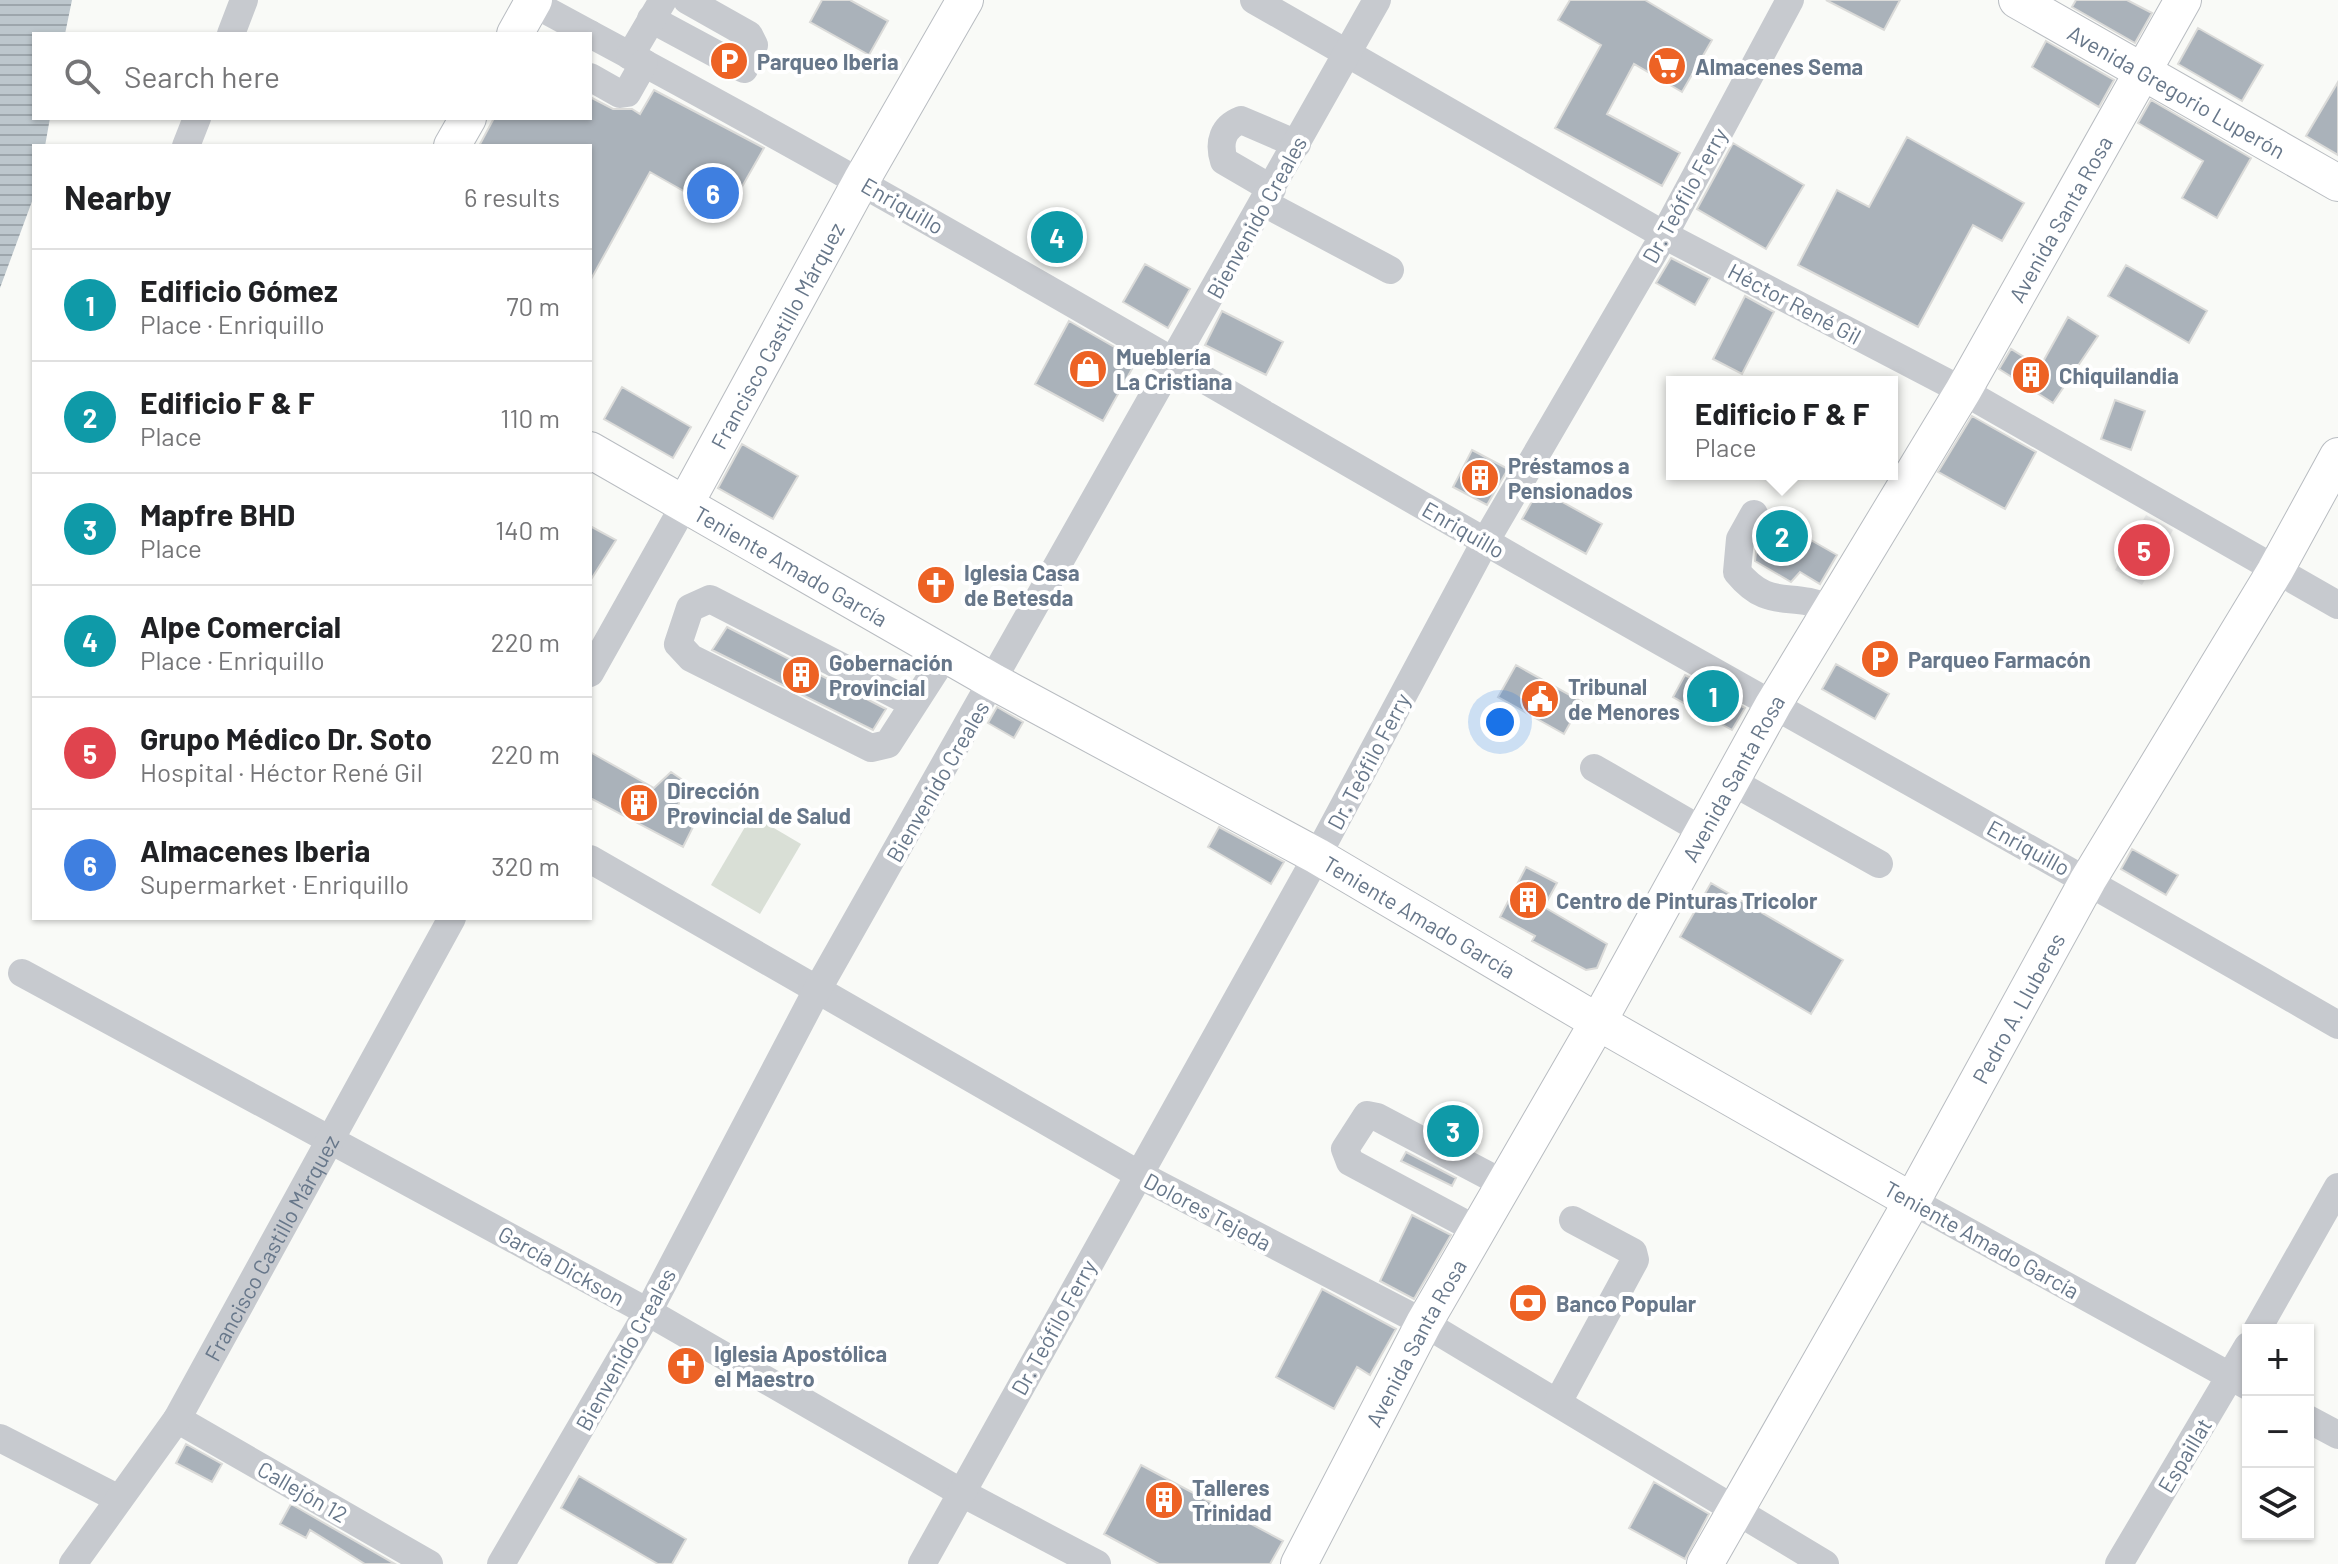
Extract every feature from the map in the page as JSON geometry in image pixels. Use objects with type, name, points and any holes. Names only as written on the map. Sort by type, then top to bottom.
[{"type":"main road","name":"Francisco Castillo Márquez","points":[[685,504],[861,181],[965,0]]},
{"type":"main road","name":"Avenida Gregorio Luperón","points":[[2017,0],[2338,183]]},
{"type":"main road","name":"Avenida Santa Rosa","points":[[1299,1564],[1424,1323],[1598,1022],[1773,705],[1963,391],[2183,0]]},
{"type":"main road","points":[[453,144],[467,120]]},
{"type":"main road","name":"Teniente Amado García","points":[[592,451],[994,682],[1317,856],[1598,1022],[1912,1201]]},
{"type":"main road","name":"Pedro A. Lluberes","points":[[1705,1564],[1912,1201],[2088,880],[2275,571],[2338,456]]},
{"type":"street","points":[[232,32],[244,0]]},
{"type":"street","points":[[687,0],[749,35],[754,45],[744,69],[722,105]]},
{"type":"street","name":"Héctor René Gil","points":[[1254,0],[1664,235],[1963,391],[2338,605]]},
{"type":"street","name":"Bienvenido Creales","points":[[501,1564],[648,1312],[816,992],[1377,0]]},
{"type":"street","name":"Dr. Teófilo Ferry","points":[[922,1564],[1317,856],[1485,542],[1664,235],[1790,0]]},
{"type":"street","name":"Enriquillo","points":[[527,9],[585,32]]},
{"type":"street","points":[[592,78],[620,94],[627,93],[657,10],[744,69]]},
{"type":"street","name":"Enriquillo","points":[[592,35],[861,181],[1485,542],[2088,880],[2338,1025]]},
{"type":"street","points":[[187,144],[196,120]]},
{"type":"street","points":[[1297,144],[1241,120],[1231,124],[1222,136],[1224,161],[1268,196],[1390,270]]},
{"type":"street","name":"Francisco Castillo Márquez","points":[[592,669],[685,504]]},
{"type":"street","points":[[1754,514],[1740,539],[1737,572],[1752,590],[1772,600],[1800,598],[1831,609]]},
{"type":"street","points":[[912,703],[710,599],[690,608],[680,630],[678,644],[691,658],[871,748],[888,744],[946,654]]},
{"type":"street","points":[[1594,768],[1703,831]]},
{"type":"street","points":[[1731,781],[1879,864]]},
{"type":"street","name":"Dolores Tejeda","points":[[592,860],[816,992],[1138,1174],[1424,1323],[1825,1564]]},
{"type":"street","name":"Francisco Castillo Márquez","points":[[73,1564],[177,1419],[451,920]]},
{"type":"street","name":"García Dickson","points":[[22,973],[648,1312],[962,1493],[1097,1564]]},
{"type":"street","points":[[1477,1230],[1350,1162],[1345,1149],[1361,1119],[1367,1115],[1377,1117],[1504,1184]]},
{"type":"street","points":[[2260,1324],[2338,1187]]},
{"type":"street","name":"Teniente Amado García","points":[[1912,1201],[2240,1381]]},
{"type":"street","points":[[1558,1402],[1635,1260],[1633,1252],[1573,1220]]},
{"type":"street","name":"Espaillat","points":[[2119,1564],[2240,1381]]},
{"type":"street","name":"Callejón 12","points":[[177,1419],[429,1564]]},
{"type":"street","points":[[2314,1422],[2338,1435]]},
{"type":"street","points":[[0,1438],[119,1499]]},
{"type":"shaded area","points":[[0,0],[72,0],[65,32],[32,32],[32,120],[50,120],[45,144],[32,144],[32,201],[0,288]]},
{"type":"shaded area","points":[[2146,515],[2173,530],[2142,585],[2115,570]]},
{"type":"shaded area","points":[[752,815],[801,844],[760,914],[711,885]]},
{"type":"building","points":[[822,0],[850,0],[888,21],[869,55],[810,22]]},
{"type":"building","points":[[1570,0],[1645,0],[1712,40],[1682,92],[1634,64],[1607,114],[1680,153],[1662,186],[1555,128],[1601,45],[1558,20]]},
{"type":"building","points":[[1826,0],[1900,0],[1884,30]]},
{"type":"building","points":[[2076,0],[2127,0],[2152,13],[2135,43],[2072,7]]},
{"type":"building","points":[[2198,28],[2263,65],[2242,101],[2178,64]]},
{"type":"building","points":[[2046,41],[2114,80],[2099,107],[2032,67]]},
{"type":"building","points":[[2338,82],[2338,155],[2306,136]]},
{"type":"building","points":[[654,90],[764,148],[726,215],[650,172],[592,277],[592,144],[480,144],[493,120],[592,120],[592,98],[613,109],[632,109],[640,114]]},
{"type":"building","points":[[2151,100],[2251,158],[2217,218],[2182,198],[2203,161],[2138,123]]},
{"type":"building","points":[[1907,137],[2024,203],[2002,241],[1973,225],[1918,327],[1798,265],[1837,190],[1869,207]]},
{"type":"building","points":[[1733,143],[1804,185],[1766,249],[1697,209]]},
{"type":"building","points":[[1060,214],[1075,223],[1054,261],[1038,252]]},
{"type":"building","points":[[1671,258],[1710,278],[1695,305],[1656,283]]},
{"type":"building","points":[[1145,264],[1190,289],[1168,328],[1123,302]]},
{"type":"building","points":[[2126,265],[2207,311],[2189,343],[2108,296]]},
{"type":"building","points":[[1745,296],[1774,312],[1742,374],[1713,359]]},
{"type":"building","points":[[1222,311],[1283,342],[1266,375],[1205,345]]},
{"type":"building","points":[[2068,317],[2098,336],[2053,403],[1999,369],[2011,349],[2040,367]]},
{"type":"building","name":"Mueblería La Cristiana","points":[[1069,321],[1137,360],[1103,421],[1035,384]]},
{"type":"building","points":[[622,387],[691,427],[673,458],[604,419]]},
{"type":"building","points":[[2115,400],[2145,411],[2131,450],[2101,439]]},
{"type":"building","points":[[1972,416],[2036,452],[2005,509],[1938,472]]},
{"type":"building","points":[[742,444],[798,476],[773,519],[718,488]]},
{"type":"building","name":"Préstamos a Pensionados","points":[[1472,450],[1508,469],[1487,505],[1453,487]]},
{"type":"building","points":[[1539,489],[1602,524],[1586,554],[1522,519]]},
{"type":"building","points":[[1771,517],[1837,555],[1820,584],[1800,572],[1791,582],[1755,561],[1757,544]]},
{"type":"building","points":[[592,527],[616,540],[592,578]]},
{"type":"building","name":"Gobernación Provincial","points":[[727,627],[886,709],[873,730],[712,650]]},
{"type":"building","points":[[1836,664],[1889,694],[1875,719],[1822,689]]},
{"type":"building","name":"Tribunal de Menores","points":[[1516,665],[1582,702],[1564,734],[1498,697]]},
{"type":"building","points":[[1685,675],[1745,708],[1732,730],[1673,697]]},
{"type":"building","points":[[997,707],[1023,722],[1014,738],[988,723]]},
{"type":"building","name":"Dirección Provincial de Salud","points":[[592,753],[654,788],[671,772],[687,783],[677,808],[698,817],[683,847],[592,799]]},
{"type":"building","points":[[1219,827],[1284,862],[1271,884],[1208,847]]},
{"type":"building","points":[[2132,849],[2178,875],[2166,895],[2121,869]]},
{"type":"building","points":[[1526,867],[1557,883],[1544,907],[1607,944],[1597,968],[1586,970],[1532,941],[1535,936],[1500,917]]},
{"type":"building","points":[[1711,883],[1843,960],[1811,1014],[1680,937]]},
{"type":"building","points":[[1444,1110],[1476,1127],[1466,1145],[1434,1128]]},
{"type":"building","points":[[1406,1152],[1456,1178],[1452,1186],[1401,1161]]},
{"type":"building","points":[[1412,1215],[1451,1235],[1414,1299],[1380,1281]]},
{"type":"building","points":[[1322,1289],[1396,1329],[1370,1375],[1357,1367],[1334,1409],[1276,1377]]},
{"type":"building","points":[[186,1444],[222,1464],[212,1482],[176,1463]]},
{"type":"building","name":"Talleres Trinidad","points":[[1141,1465],[1283,1541],[1270,1564],[1159,1564],[1104,1534]]},
{"type":"building","points":[[579,1476],[686,1539],[672,1564],[658,1564],[561,1508]]},
{"type":"building","points":[[1654,1482],[1709,1514],[1685,1559],[1629,1528]]},
{"type":"building","points":[[291,1504],[395,1564],[365,1564],[310,1530],[306,1538],[280,1524]]},
{"type":"place","name":"Parqueo Iberia","points":[[729,61]]},
{"type":"place","name":"Almacenes Sema","points":[[1667,66]]},
{"type":"place","name":"Almacenes Iberia","points":[[713,193]]},
{"type":"place","name":"Alpe Comercial","points":[[1057,237]]},
{"type":"place","name":"Mueblería La Cristiana","points":[[1088,369]]},
{"type":"place","name":"Chiquilandia","points":[[2031,375]]},
{"type":"place","name":"Préstamos a Pensionados","points":[[1480,478]]},
{"type":"place","name":"Edificio F & F","points":[[1782,536]]},
{"type":"place","name":"Grupo Médico Dr. Soto","points":[[2144,550]]},
{"type":"place","name":"Iglesia Casa de Betesda","points":[[936,585]]},
{"type":"place","name":"Parqueo Farmacón","points":[[1880,659]]},
{"type":"place","name":"Gobernación Provincial","points":[[801,675]]},
{"type":"place","name":"Edificio Gómez","points":[[1713,696]]},
{"type":"place","name":"Tribunal de Menores","points":[[1540,699]]},
{"type":"place","name":"Dirección Provincial de Salud","points":[[639,803]]},
{"type":"place","name":"Centro de Pinturas Tricolor","points":[[1528,900]]},
{"type":"place","name":"Mapfre BHD","points":[[1453,1131]]},
{"type":"place","name":"Banco Popular","points":[[1528,1303]]},
{"type":"place","name":"Iglesia Apostólica el Maestro","points":[[686,1366]]},
{"type":"place","name":"Talleres Trinidad","points":[[1164,1500]]}]
